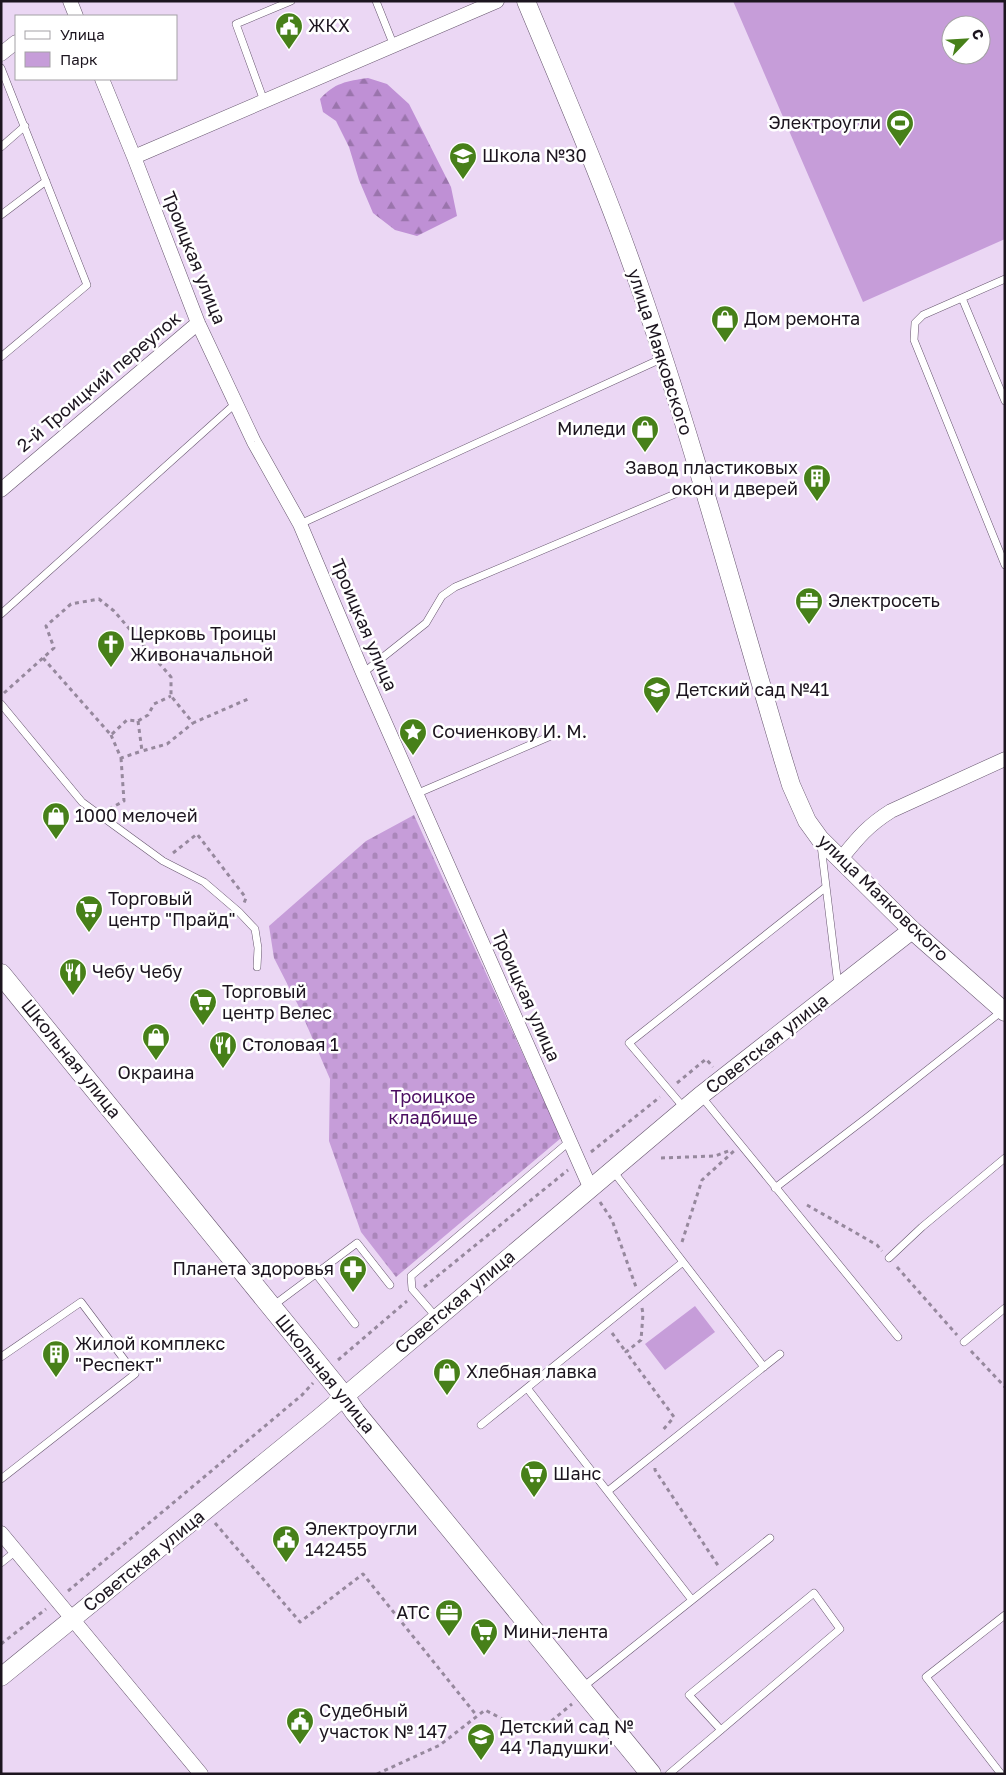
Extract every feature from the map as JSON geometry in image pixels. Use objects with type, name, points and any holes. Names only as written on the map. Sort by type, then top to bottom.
[{"type":"main road","name":"Школьная улица","points":[[1,974],[651,1774]]},
{"type":"street","points":[[70,1],[76,15]]},
{"type":"street","points":[[134,157],[497,1]]},
{"type":"street","name":"улица Маяковского","points":[[526,1],[622,234],[664,357],[783,759],[807,821],[820,839],[840,860],[912,930],[1004,1011]]},
{"type":"street","points":[[1,54],[15,43]]},
{"type":"street","name":"Троицкая улица","points":[[102,80],[198,323],[254,442],[300,524],[363,673],[590,1187]]},
{"type":"street","name":"2-й Троицкий переулок","points":[[1,490],[198,323]]},
{"type":"street","points":[[840,860],[864,830],[875,821],[1005,759]]},
{"type":"street","name":"Советская улица","points":[[1,1677],[344,1396],[700,1096],[912,930]]},
{"type":"street","points":[[1,1534],[201,1774]]},
{"type":"lane","points":[[264,101],[236,24],[292,1]]},
{"type":"lane","points":[[376,1],[394,46]]},
{"type":"lane","points":[[1,68],[87,286],[1,357]]},
{"type":"lane","points":[[1,147],[24,126]]},
{"type":"lane","points":[[1,215],[46,181]]},
{"type":"lane","points":[[1005,279],[923,316],[915,323],[914,340],[1005,565]]},
{"type":"lane","points":[[962,298],[1005,401]]},
{"type":"lane","points":[[300,524],[664,357]]},
{"type":"lane","points":[[1,614],[236,403]]},
{"type":"lane","points":[[363,673],[426,623],[442,596],[455,587],[701,482]]},
{"type":"lane","points":[[1,704],[82,802],[163,861],[204,882],[239,912],[255,929],[258,948],[257,967]]},
{"type":"lane","points":[[416,794],[553,735]]},
{"type":"lane","points":[[820,839],[838,987]]},
{"type":"lane","points":[[686,1109],[629,1043],[826,887]]},
{"type":"lane","points":[[776,1188],[1004,1011]]},
{"type":"lane","points":[[700,1096],[898,1337]]},
{"type":"lane","points":[[437,1318],[412,1288],[411,1276],[570,1141]]},
{"type":"lane","points":[[889,1258],[922,1227],[1005,1158]]},
{"type":"lane","points":[[612,1170],[764,1367]]},
{"type":"lane","points":[[272,1307],[357,1243],[390,1285]]},
{"type":"lane","points":[[481,1425],[683,1262]]},
{"type":"lane","points":[[316,1274],[355,1324]]},
{"type":"lane","points":[[1,1357],[81,1302],[135,1374],[1,1479]]},
{"type":"lane","points":[[964,1342],[1005,1308]]},
{"type":"lane","points":[[608,1492],[780,1354]]},
{"type":"lane","points":[[527,1388],[692,1600]]},
{"type":"lane","points":[[583,1690],[770,1538]]},
{"type":"lane","points":[[1,1563],[16,1551]]},
{"type":"lane","points":[[669,1774],[840,1630],[814,1593],[688,1695],[720,1730]]},
{"type":"lane","points":[[1001,1774],[926,1677],[1005,1615]]},
{"type":"path","points":[[1,696],[54,648],[46,626],[71,604],[99,598],[114,611],[172,677],[171,696],[193,723]]},
{"type":"path","points":[[44,658],[111,735],[121,758],[124,801],[99,814]]},
{"type":"path","points":[[111,735],[127,720],[138,720],[148,715],[154,704],[171,696]]},
{"type":"path","points":[[121,758],[167,744],[193,723],[248,699]]},
{"type":"path","points":[[138,720],[142,751]]},
{"type":"path","points":[[163,861],[197,834],[246,898],[239,912]]},
{"type":"path","points":[[1,1644],[57,1600],[302,1396],[324,1371],[416,1293],[706,1059],[722,1079]]},
{"type":"path","points":[[661,1158],[715,1156],[741,1146]]},
{"type":"path","points":[[678,1254],[702,1180],[727,1156],[741,1146]]},
{"type":"path","points":[[801,1202],[877,1245],[1005,1387]]},
{"type":"path","points":[[606,1324],[626,1352]]},
{"type":"path","points":[[204,1511],[300,1622],[363,1574],[477,1716]]},
{"type":"path","points":[[377,1774],[440,1745],[484,1710],[524,1730],[544,1727],[583,1690]]},
{"type":"green space","name":"Электроугли","points":[[733,1],[1005,1],[1005,239],[863,302]]},
{"type":"green space","points":[[368,78],[387,84],[409,104],[451,187],[457,216],[417,236],[395,230],[373,213],[359,180],[349,147],[336,121],[323,112],[320,99],[330,89],[347,82]]},
{"type":"green space","name":"Троицкое кладбище","points":[[414,815],[561,1138],[396,1277],[361,1232],[329,1141],[330,1079],[298,1005],[274,958],[269,926],[366,841]]},
{"type":"green space","points":[[695,1306],[715,1332],[665,1370],[645,1344]]},
{"type":"place","name":"ЖКХ","points":[[289,50]]},
{"type":"place","name":"Электроугли","points":[[900,147]]},
{"type":"place","name":"Школа №30","points":[[463,180]]},
{"type":"place","name":"Дом ремонта","points":[[725,343]]},
{"type":"place","name":"Миледи","points":[[645,453]]},
{"type":"place","name":"Завод пластиковых окон и дверей","points":[[817,502]]},
{"type":"place","name":"Электросеть","points":[[809,625]]},
{"type":"place","name":"Церковь Троицы Живоначальной","points":[[111,668]]},
{"type":"place","name":"Детский сад №41","points":[[657,714]]},
{"type":"place","name":"Сочиенкову И. М.","points":[[413,756]]},
{"type":"place","name":"1000 мелочей","points":[[56,840]]},
{"type":"place","name":"Торговый центр \"Прайд\"","points":[[89,933]]},
{"type":"place","name":"Чебу Чебу","points":[[73,996]]},
{"type":"place","name":"Торговый центр Велес","points":[[203,1026]]},
{"type":"place","name":"Окраина","points":[[156,1061]]},
{"type":"place","name":"Столовая 1","points":[[223,1069]]},
{"type":"place","name":"Планета здоровья","points":[[353,1293]]},
{"type":"place","name":"Жилой комплекс \"Респект\"","points":[[56,1378]]},
{"type":"place","name":"Хлебная лавка","points":[[447,1396]]},
{"type":"place","name":"Шанс","points":[[534,1498]]},
{"type":"place","name":"Электроугли 142455","points":[[286,1563]]},
{"type":"place","name":"АТС","points":[[449,1637]]},
{"type":"place","name":"Мини-лента","points":[[484,1656]]},
{"type":"place","name":"Судебный участок № 147","points":[[300,1745]]},
{"type":"place","name":"Детский сад № 44 'Ладушки'","points":[[481,1761]]}]
